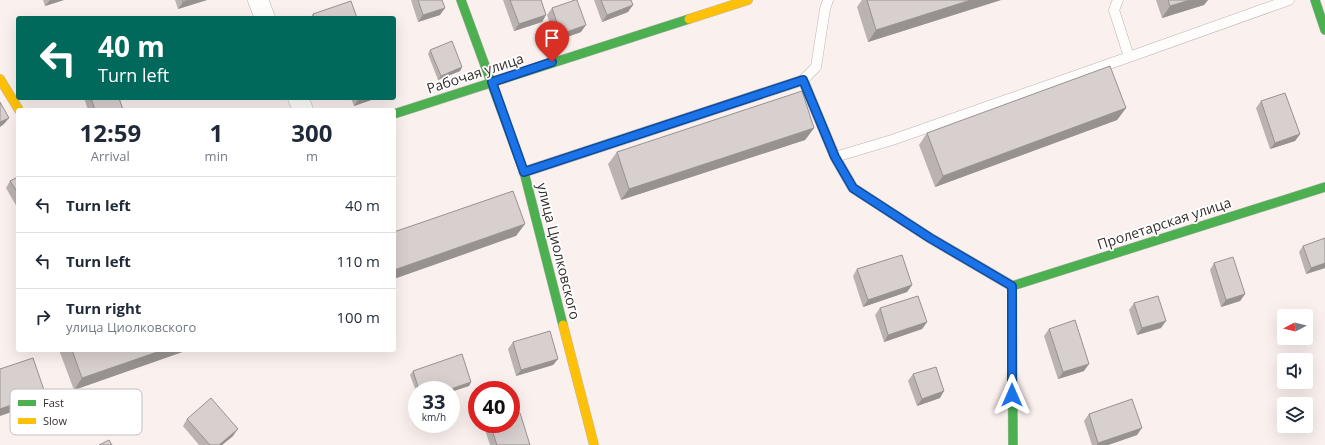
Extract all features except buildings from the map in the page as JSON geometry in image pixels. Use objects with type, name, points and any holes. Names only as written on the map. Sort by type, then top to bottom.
[{"type":"street","points":[[258,0],[264,16]]},
{"type":"street","name":"улица Циолковского","points":[[461,0],[524,172],[594,445]]},
{"type":"street","name":"Рабочая улица","points":[[396,113],[748,0]]},
{"type":"street","points":[[1315,0],[1325,30]]},
{"type":"street","points":[[0,80],[18,108]]},
{"type":"street","name":"Пролетарская улица","points":[[1012,286],[1325,187]]},
{"type":"street","points":[[1012,286],[1013,445]]},
{"type":"lane","points":[[524,172],[803,80],[816,67],[825,9],[828,0]]},
{"type":"lane","points":[[1118,0],[1114,10],[1129,57]]},
{"type":"lane","points":[[835,157],[892,140],[1289,0]]},
{"type":"lane","points":[[803,80],[835,157],[853,188],[930,238],[1012,286]]},
{"type":"traffic: fast","points":[[461,0],[524,172],[563,325]]},
{"type":"traffic: fast","points":[[1315,0],[1325,30]]},
{"type":"traffic: fast","points":[[396,113],[689,19]]},
{"type":"traffic: fast","points":[[1013,445],[1012,286],[1325,187]]},
{"type":"traffic: slow","points":[[689,19],[748,0]]},
{"type":"traffic: slow","points":[[0,79],[18,108]]},
{"type":"traffic: slow","points":[[563,325],[594,445]]},
{"type":"route","points":[[552,62],[492,82],[524,172],[803,80],[835,157],[853,188],[930,238],[1012,286],[1012,395]]}]
